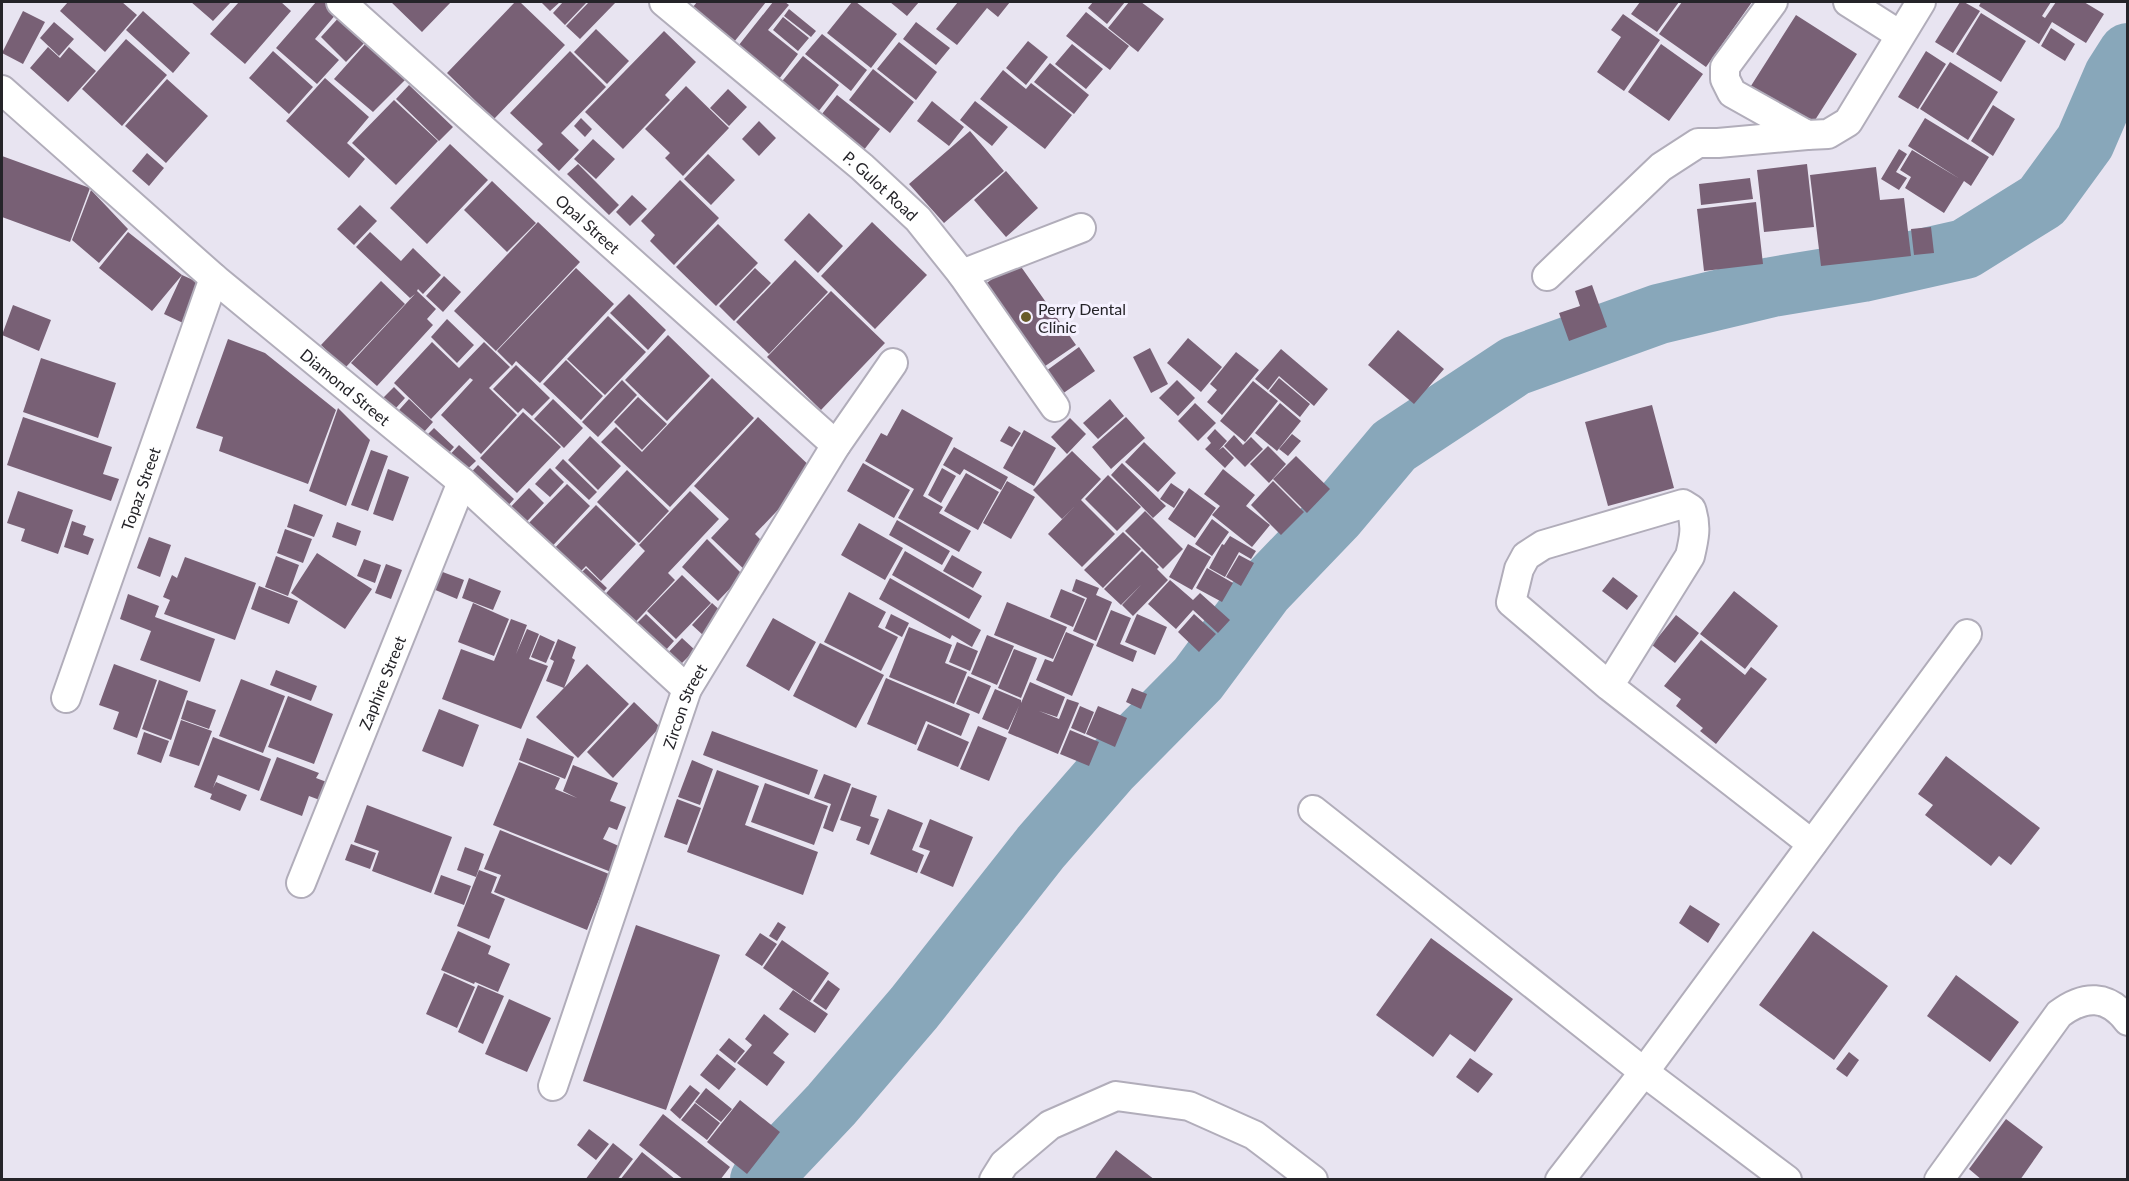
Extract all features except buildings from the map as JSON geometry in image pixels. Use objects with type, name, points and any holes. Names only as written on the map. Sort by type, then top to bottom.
[{"type":"street","name":"Opal Street","points":[[341,2],[836,445]]},
{"type":"street","name":"P. Gulot Road","points":[[664,2],[862,167],[918,219],[962,274],[1055,407]]},
{"type":"street","points":[[1773,2],[1725,67],[1725,79],[1732,93],[1807,135]]},
{"type":"street","points":[[1848,2],[1900,35]]},
{"type":"street","points":[[1547,276],[1661,167],[1698,143],[1828,134],[1848,122],[1921,2]]},
{"type":"street","name":"Diamond Street","points":[[2,90],[214,278],[462,482],[687,689]]},
{"type":"street","points":[[962,274],[1081,228]]},
{"type":"street","name":"Topaz Street","points":[[66,698],[214,278]]},
{"type":"street","name":"Zircon Street","points":[[553,1086],[687,689],[836,445],[893,363]]},
{"type":"street","name":"Zaphire Street","points":[[301,883],[462,482]]},
{"type":"street","points":[[1609,686],[1690,555],[1695,536],[1695,520],[1691,509],[1683,504],[1542,545],[1526,556],[1511,602],[1609,686],[1812,844]]},
{"type":"street","points":[[1560,1179],[1644,1072],[1967,634]]},
{"type":"street","points":[[1313,810],[1644,1072],[1787,1179]]},
{"type":"street","points":[[1939,1179],[2059,1014],[2073,1003],[2085,1000],[2105,1001],[2122,1013],[2127,1021]]},
{"type":"street","points":[[994,1179],[1004,1164],[1050,1125],[1116,1096],[1189,1106],[1254,1135],[1313,1179]]},
{"type":"waterway","points":[[760,1180],[831,1105],[914,1008],[1041,847],[1109,769],[1198,679],[1264,590],[1336,515],[1394,446],[1515,366],[1659,314],[1772,287],[1863,272],[1965,249],[2042,201],[2085,142],[2114,75],[2128,53]]},
{"type":"place","name":"Perry Dental Clinic","points":[[1026,317]]}]
